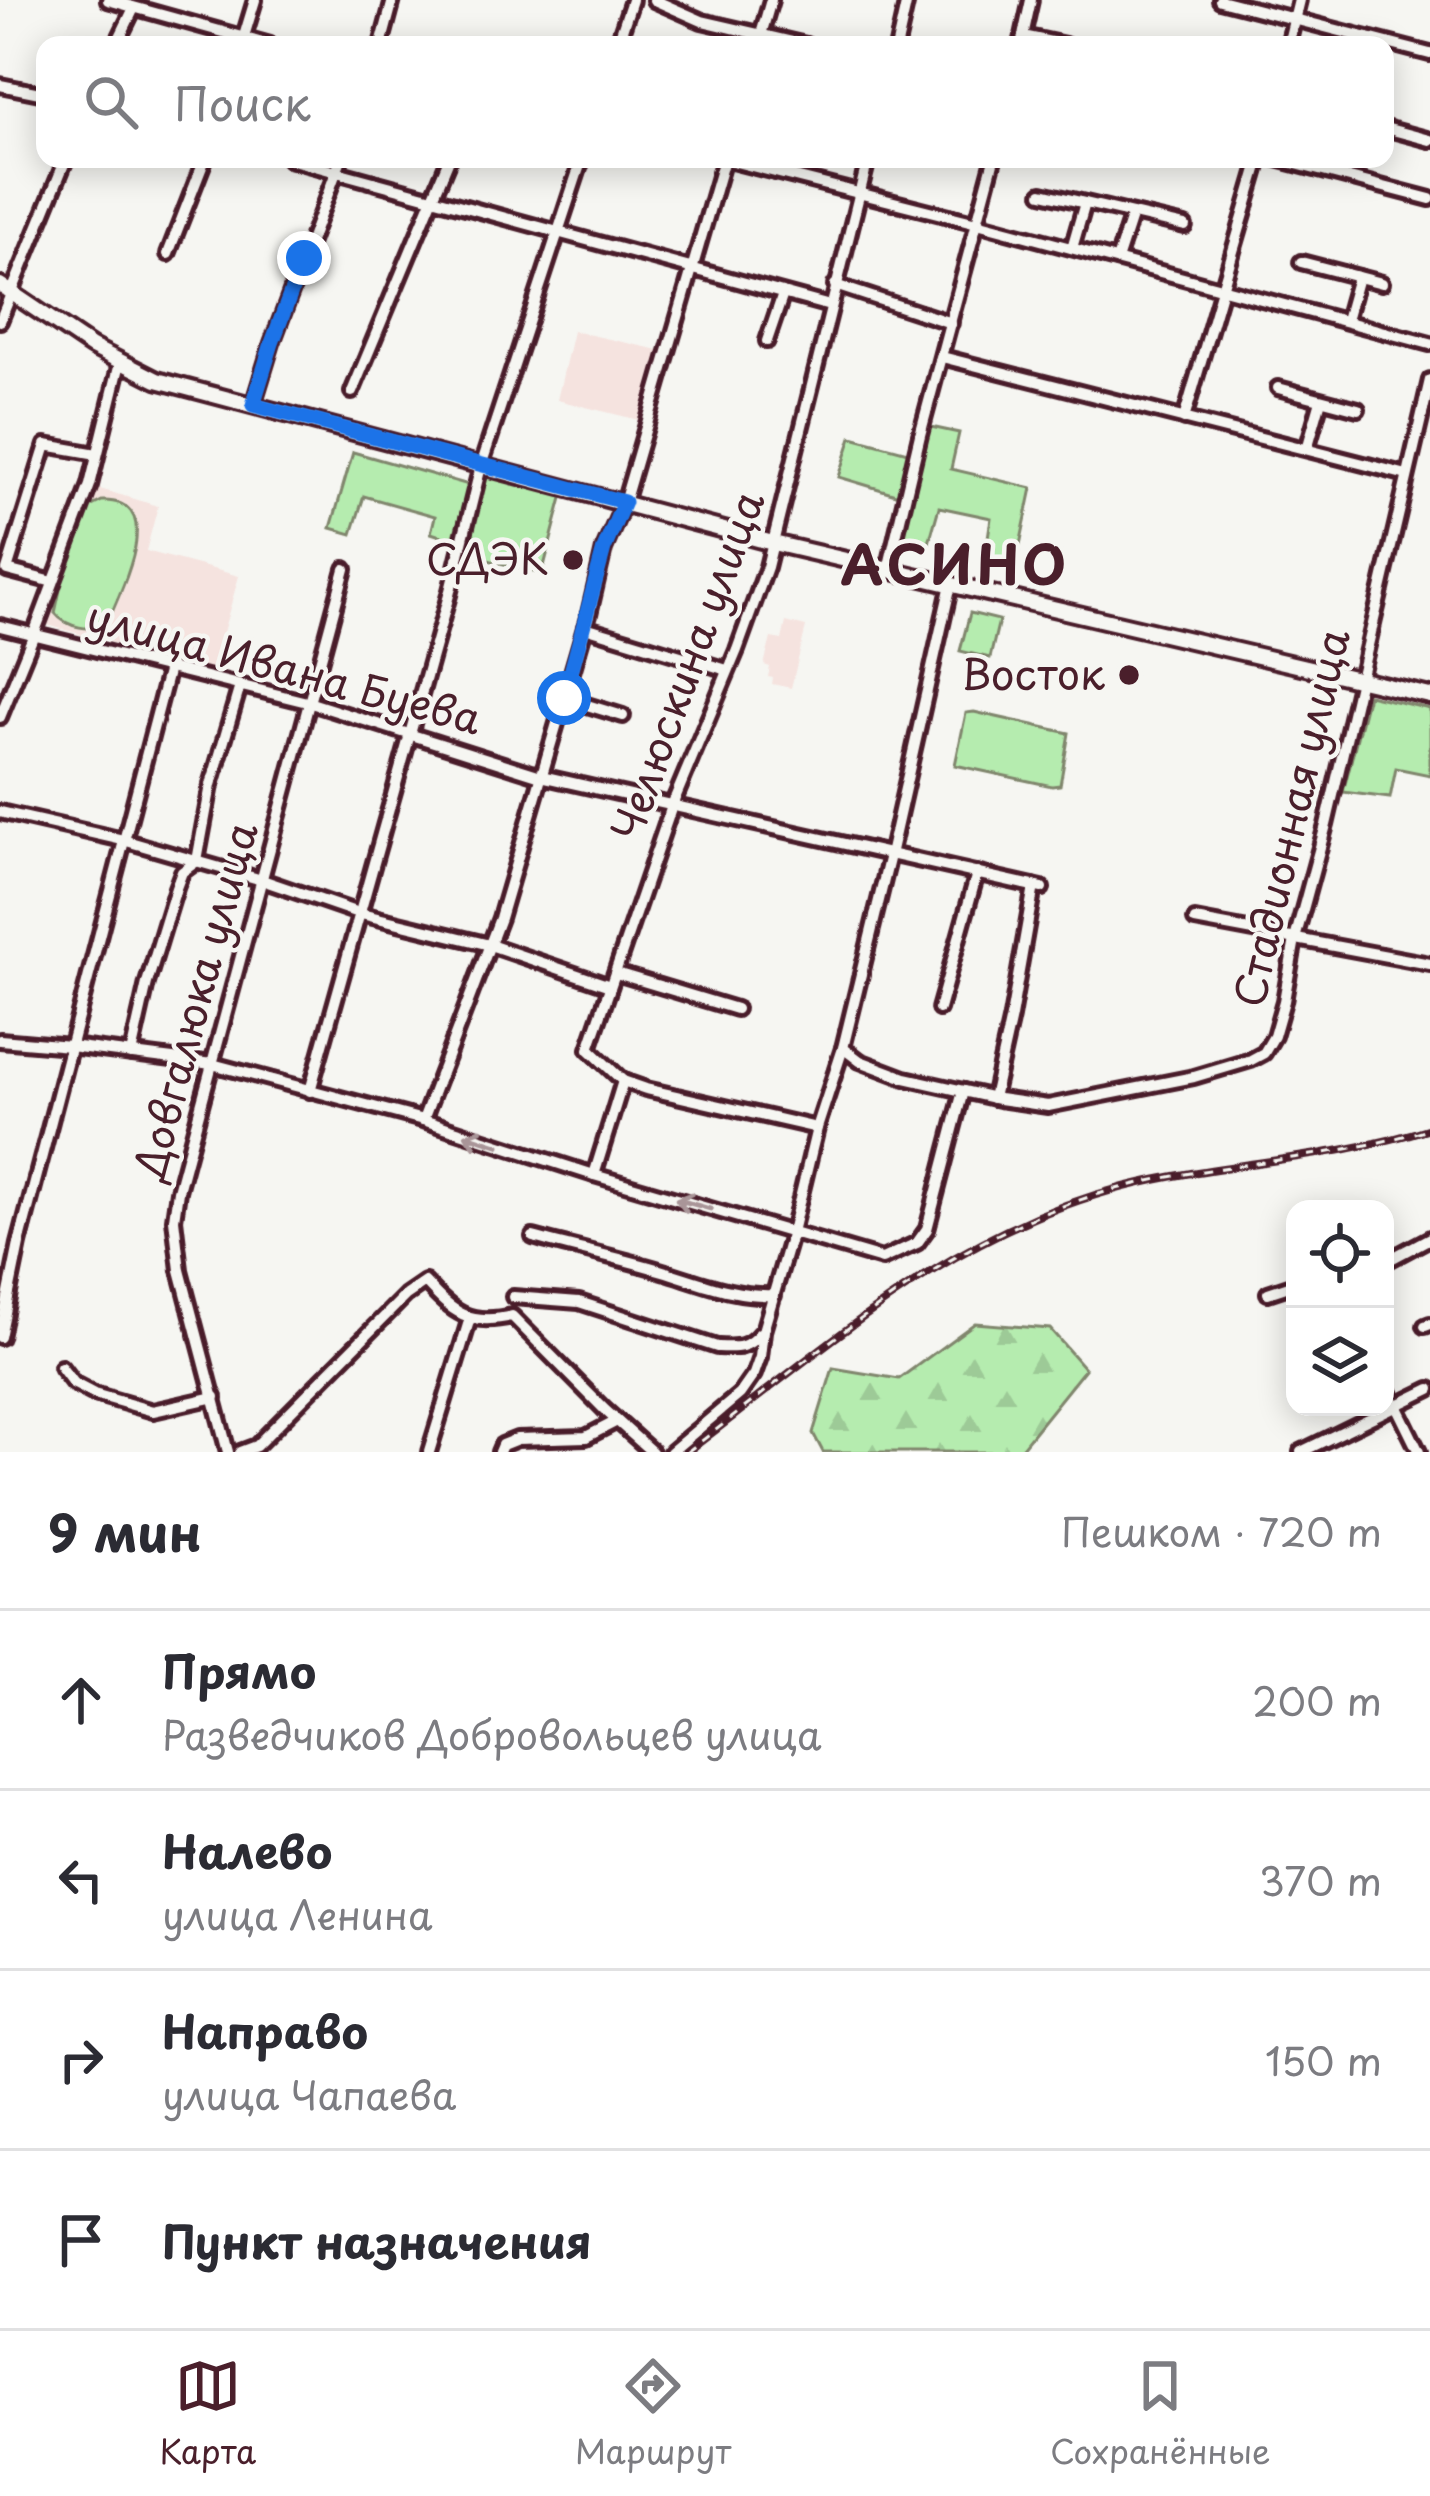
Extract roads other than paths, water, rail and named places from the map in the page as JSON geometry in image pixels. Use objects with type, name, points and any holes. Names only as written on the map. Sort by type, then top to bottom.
[{"type":"main road","points":[[5,288],[120,363],[157,380],[773,543],[1430,696]]},
{"type":"street","points":[[108,0],[223,36]]},
{"type":"street","points":[[244,36],[255,0]]},
{"type":"street","points":[[383,36],[393,0]]},
{"type":"street","points":[[620,36],[632,0]]},
{"type":"street","points":[[654,0],[748,36]]},
{"type":"street","points":[[761,36],[770,0]]},
{"type":"street","points":[[899,36],[907,0]]},
{"type":"street","points":[[1023,36],[1031,0]]},
{"type":"street","points":[[1220,0],[1360,36]]},
{"type":"street","points":[[1290,36],[1299,0]]},
{"type":"street","points":[[120,36],[134,8]]},
{"type":"street","points":[[1394,44],[1430,53]]},
{"type":"street","points":[[0,85],[36,92]]},
{"type":"street","points":[[1394,130],[1430,140]]},
{"type":"street","points":[[0,321],[5,288],[62,168]]},
{"type":"street","points":[[168,254],[202,168]]},
{"type":"street","points":[[322,168],[830,306]]},
{"type":"street","points":[[253,405],[338,168]]},
{"type":"street","points":[[352,392],[445,168]]},
{"type":"street","points":[[310,1090],[362,914],[481,466],[579,168]]},
{"type":"street","points":[[423,1120],[490,945],[604,549],[624,502],[721,168]]},
{"type":"street","points":[[760,168],[1430,344]]},
{"type":"street","name":"Челюскина улица","points":[[622,1081],[589,1049],[673,803],[745,629],[773,543],[866,168]]},
{"type":"street","points":[[888,570],[992,168]]},
{"type":"street","points":[[1184,418],[1256,168]]},
{"type":"street","points":[[1311,168],[1430,199]]},
{"type":"street","points":[[1042,193],[1185,226]]},
{"type":"street","points":[[1072,248],[1084,203]]},
{"type":"street","points":[[1117,260],[1132,214]]},
{"type":"street","points":[[1301,262],[1382,283]]},
{"type":"street","points":[[1346,320],[1358,277]]},
{"type":"street","points":[[835,285],[951,323]]},
{"type":"street","points":[[767,341],[782,293]]},
{"type":"street","points":[[942,358],[1407,475]]},
{"type":"street","points":[[0,718],[90,485],[120,363]]},
{"type":"street","name":"Стадионная улица","points":[[843,1048],[860,1061],[905,1078],[1048,1106],[1194,1077],[1264,1053],[1274,1036],[1430,380]]},
{"type":"street","points":[[1278,388],[1358,409]]},
{"type":"street","points":[[1307,449],[1321,400]]},
{"type":"street","points":[[53,582],[8,570],[46,445],[97,454]]},
{"type":"street","points":[[1415,448],[1430,452]]},
{"type":"street","name":"Довгалюка улица","points":[[228,1452],[180,1270],[174,1219],[345,569]]},
{"type":"street","points":[[671,1452],[740,1394],[760,1357],[817,1128],[843,1048],[951,584]]},
{"type":"street","name":"улица Ивана Буева","points":[[0,626],[311,704],[542,776],[1038,887],[993,1098]]},
{"type":"street","points":[[584,628],[727,670]]},
{"type":"street","points":[[0,1337],[19,1244],[169,668]]},
{"type":"street","points":[[131,1054],[176,888],[182,872],[197,861],[211,785],[240,686]]},
{"type":"street","points":[[564,698],[623,716]]},
{"type":"street","points":[[0,812],[197,861],[362,914],[490,945],[610,986]]},
{"type":"street","points":[[939,1009],[977,874]]},
{"type":"street","points":[[1195,920],[1430,964]]},
{"type":"street","points":[[616,973],[736,1009]]},
{"type":"street","points":[[0,1040],[212,1064],[423,1120],[882,1259],[917,1243],[927,1229],[962,1091]]},
{"type":"street","points":[[594,1175],[622,1081],[817,1128]]},
{"type":"street","points":[[533,1237],[701,1285],[750,1296],[773,1295]]},
{"type":"street","points":[[1394,1257],[1430,1238]]},
{"type":"street","points":[[240,1452],[256,1446],[424,1282],[460,1315],[488,1321],[512,1316],[652,1452]]},
{"type":"street","points":[[1268,1293],[1286,1287]]},
{"type":"street","points":[[513,1297],[579,1303],[717,1347],[739,1349],[763,1331]]},
{"type":"street","points":[[429,1452],[470,1318]]},
{"type":"street","points":[[62,1367],[73,1383],[94,1394],[153,1411],[214,1397]]},
{"type":"street","points":[[1300,1452],[1430,1389]]},
{"type":"street","points":[[1394,1400],[1419,1452]]},
{"type":"street","points":[[499,1452],[502,1445],[517,1439],[586,1437],[617,1421]]},
{"type":"railway","points":[[687,1452],[893,1297],[947,1262],[1062,1206],[1124,1187],[1354,1147],[1430,1128]]},
{"type":"place","name":"СДЭК","points":[[573,560]]},
{"type":"place","name":"Восток","points":[[1129,675]]},
{"type":"district","name":"АСИНО","points":[[955,566]]}]
